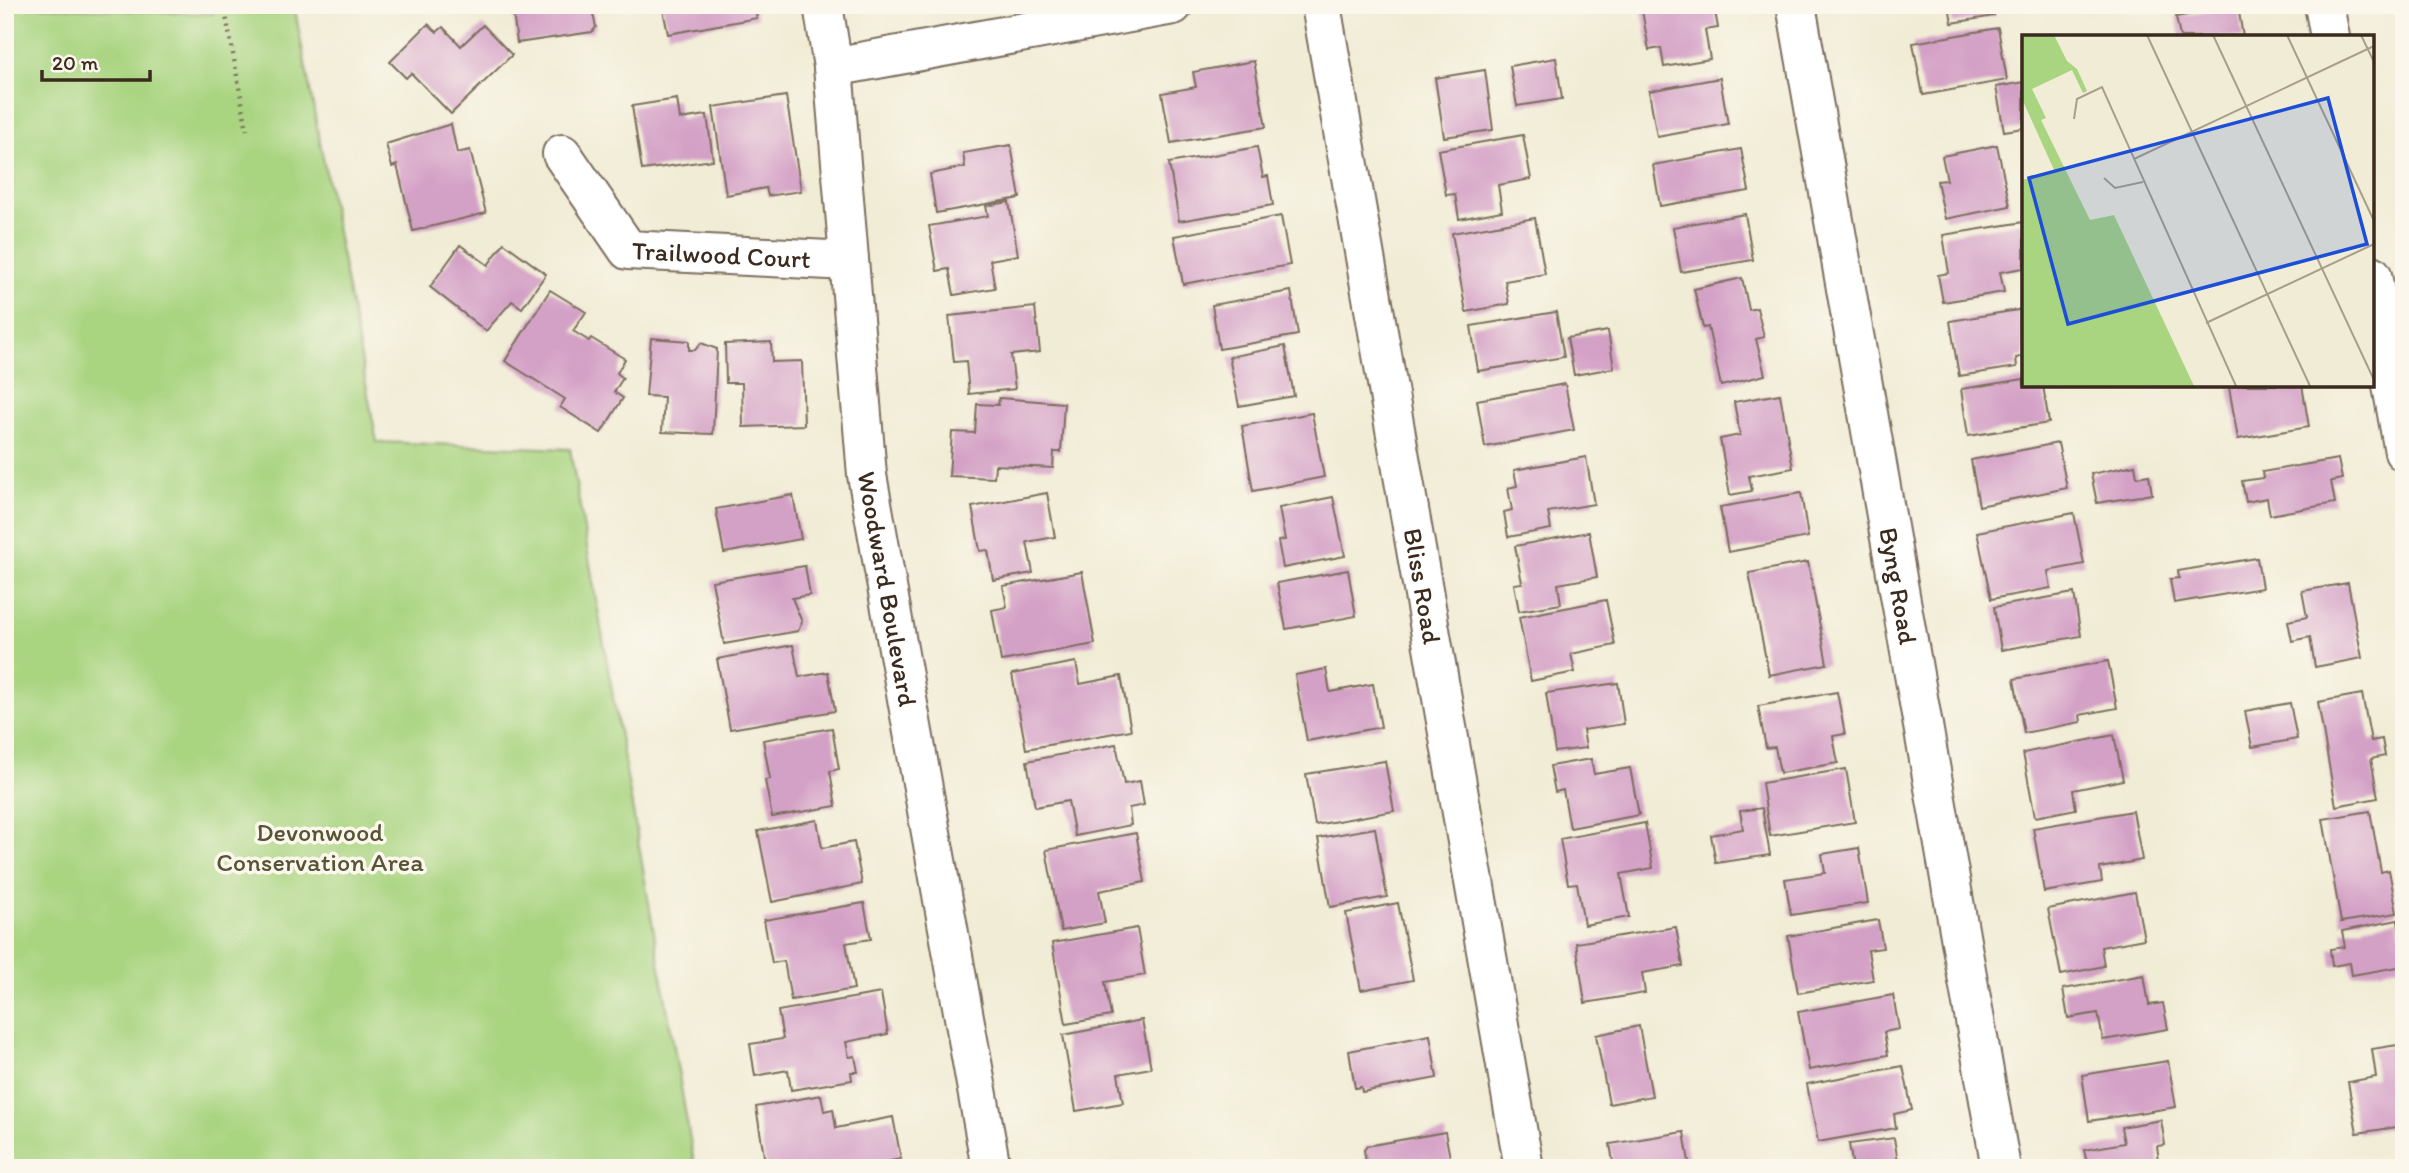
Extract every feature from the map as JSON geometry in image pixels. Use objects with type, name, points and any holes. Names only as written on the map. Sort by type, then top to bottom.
[{"type":"street","name":"Woodward Boulevard","points":[[822,5],[833,67],[867,475],[991,1168]]},
{"type":"street","points":[[833,67],[1173,5]]},
{"type":"street","name":"Bliss Road","points":[[1321,5],[1524,1168]]},
{"type":"street","name":"Byng Road","points":[[1796,5],[2001,1168]]},
{"type":"street","points":[[2324,5],[2330,35]]},
{"type":"street","name":"Trailwood Court","points":[[562,154],[628,250],[849,261]]},
{"type":"street","points":[[2374,286],[2404,452]]},
{"type":"path","points":[[224,5],[247,130]]},
{"type":"green space","name":"Devonwood Conservation Area","points":[[5,5],[213,14],[212,5],[294,5],[377,442],[570,449],[695,1168],[5,1168]]},
{"type":"building","points":[[512,5],[591,5],[596,27],[592,32],[517,43]]},
{"type":"building","points":[[662,5],[754,5],[757,18],[668,34]]},
{"type":"building","points":[[1641,5],[1714,5],[1718,28],[1705,30],[1710,59],[1664,67],[1661,48],[1649,50]]},
{"type":"building","points":[[1949,5],[1992,5],[1994,16],[1952,23]]},
{"type":"building","points":[[2238,6],[2243,35],[2180,35],[2176,17]]},
{"type":"building","points":[[428,24],[437,32],[443,27],[461,46],[483,25],[512,55],[451,114],[411,73],[406,78],[390,62]]},
{"type":"building","points":[[1998,28],[2007,80],[1923,95],[1913,43]]},
{"type":"building","points":[[1556,58],[1562,99],[1517,106],[1510,66]]},
{"type":"building","points":[[1254,61],[1266,127],[1171,143],[1162,93],[1196,87],[1193,72]]},
{"type":"building","points":[[1485,70],[1493,130],[1444,137],[1435,78]]},
{"type":"building","points":[[1720,78],[1728,124],[1657,137],[1649,91]]},
{"type":"building","points":[[2022,82],[2022,128],[2004,131],[1996,87]]},
{"type":"building","points":[[786,96],[801,191],[768,196],[766,188],[726,195],[713,107]]},
{"type":"building","points":[[677,99],[680,119],[707,115],[713,160],[642,170],[632,106]]},
{"type":"building","points":[[451,124],[457,153],[470,150],[486,213],[413,231],[397,165],[392,167],[386,144]]},
{"type":"building","points":[[1523,135],[1531,179],[1498,185],[1502,211],[1459,219],[1455,194],[1446,195],[1438,150]]},
{"type":"building","points":[[1011,145],[1020,198],[936,213],[930,174],[965,167],[963,153]]},
{"type":"building","points":[[1997,145],[2010,206],[1945,219],[1937,181],[1947,180],[1942,156]]},
{"type":"building","points":[[1257,147],[1263,177],[1268,176],[1273,205],[1179,221],[1169,163]]},
{"type":"building","points":[[1741,149],[1749,191],[1660,206],[1653,165]]},
{"type":"building","points":[[1009,202],[1018,255],[990,260],[995,288],[954,295],[949,269],[937,271],[929,226],[988,216],[986,206]]},
{"type":"building","points":[[1745,214],[1753,260],[1681,272],[1673,227]]},
{"type":"building","points":[[1281,216],[1290,265],[1183,284],[1174,236]]},
{"type":"building","points":[[1535,218],[1545,274],[1505,281],[1509,304],[1466,312],[1452,233]]},
{"type":"building","points":[[2022,222],[2022,268],[2000,272],[2004,292],[1943,302],[1938,275],[1949,273],[1943,235]]},
{"type":"building","points":[[504,243],[546,274],[522,308],[512,301],[486,331],[430,287],[460,245],[488,265]]},
{"type":"building","points":[[1742,278],[1749,310],[1757,308],[1764,337],[1756,339],[1765,375],[1721,386],[1708,327],[1703,328],[1694,289]]},
{"type":"building","points":[[550,290],[586,312],[573,331],[589,341],[591,338],[625,359],[617,373],[623,378],[614,392],[623,398],[601,433],[560,407],[565,399],[505,361]]},
{"type":"building","points":[[1291,291],[1298,335],[1219,349],[1212,305]]},
{"type":"building","points":[[1035,307],[1040,352],[1011,355],[1015,389],[969,394],[966,361],[954,362],[949,316]]},
{"type":"building","points":[[2022,309],[2022,356],[2016,358],[2017,367],[1959,376],[1950,321]]},
{"type":"building","points":[[1556,312],[1564,357],[1478,371],[1471,326]]},
{"type":"building","points":[[1608,331],[1614,368],[1574,375],[1567,338]]},
{"type":"building","points":[[651,338],[689,341],[689,350],[695,350],[701,343],[717,349],[713,434],[662,432],[664,397],[646,396]]},
{"type":"building","points":[[771,342],[772,362],[802,361],[804,425],[743,427],[742,383],[726,383],[725,344]]},
{"type":"building","points":[[1285,346],[1294,396],[1239,406],[1229,357]]},
{"type":"building","points":[[2022,379],[2022,387],[2043,387],[2049,423],[1968,436],[1961,389]]},
{"type":"building","points":[[1565,384],[1574,430],[1485,447],[1477,400]]},
{"type":"building","points":[[2229,387],[2302,387],[2309,427],[2238,439]]},
{"type":"building","points":[[1780,394],[1793,468],[1749,476],[1752,491],[1730,495],[1720,439],[1740,435],[1734,402]]},
{"type":"building","points":[[999,398],[1064,403],[1061,452],[1054,452],[1053,468],[995,465],[994,478],[949,476],[952,432],[975,433],[977,404],[998,405]]},
{"type":"building","points":[[1312,413],[1324,477],[1253,491],[1242,426]]},
{"type":"building","points":[[2058,443],[2067,488],[1979,506],[1971,460]]},
{"type":"building","points":[[1586,457],[1594,504],[1548,512],[1551,529],[1508,537],[1504,512],[1512,510],[1508,488],[1517,486],[1514,470]]},
{"type":"building","points":[[2338,459],[2342,479],[2331,481],[2335,503],[2270,515],[2267,498],[2246,502],[2242,481],[2263,478],[2262,472]]},
{"type":"building","points":[[2135,465],[2137,477],[2149,475],[2152,494],[2097,503],[2091,474]]},
{"type":"building","points":[[1047,493],[1055,537],[1027,542],[1033,573],[993,580],[988,550],[980,551],[972,507]]},
{"type":"building","points":[[1801,493],[1808,537],[1728,552],[1720,507]]},
{"type":"building","points":[[793,495],[801,539],[724,553],[716,509]]},
{"type":"building","points":[[1333,497],[1345,556],[1283,568],[1278,541],[1285,540],[1279,508]]},
{"type":"building","points":[[2074,513],[2084,564],[2048,571],[2051,588],[1991,599],[1977,532]]},
{"type":"building","points":[[1589,532],[1597,577],[1558,584],[1561,604],[1519,611],[1514,584],[1522,583],[1515,546]]},
{"type":"building","points":[[2257,558],[2262,588],[2174,603],[2170,579],[2179,578],[2178,571]]},
{"type":"building","points":[[1808,562],[1827,664],[1769,675],[1749,573]]},
{"type":"building","points":[[805,566],[810,595],[792,598],[802,622],[798,631],[724,644],[712,581]]},
{"type":"building","points":[[1348,570],[1356,616],[1286,629],[1277,583]]},
{"type":"building","points":[[1082,572],[1095,644],[1001,661],[992,610],[1007,607],[1003,586]]},
{"type":"building","points":[[2348,583],[2362,658],[2315,667],[2310,637],[2292,641],[2288,621],[2307,617],[2302,591]]},
{"type":"building","points":[[2074,593],[2081,636],[2001,650],[1994,607]]},
{"type":"building","points":[[1606,600],[1615,645],[1571,654],[1575,672],[1531,681],[1519,617]]},
{"type":"building","points":[[793,645],[799,677],[828,672],[835,711],[730,729],[717,659]]},
{"type":"building","points":[[2108,661],[2117,708],[2080,715],[2081,722],[2024,733],[2014,679]]},
{"type":"building","points":[[1076,662],[1080,684],[1121,676],[1131,730],[1026,749],[1012,674]]},
{"type":"building","points":[[1326,669],[1330,692],[1373,684],[1381,727],[1307,741],[1295,675]]},
{"type":"building","points":[[1618,683],[1624,724],[1583,730],[1586,748],[1555,752],[1546,693]]},
{"type":"building","points":[[1837,692],[1845,734],[1833,736],[1838,763],[1780,773],[1775,747],[1766,748],[1758,706]]},
{"type":"building","points":[[2362,694],[2371,741],[2382,739],[2385,756],[2371,759],[2378,798],[2336,806],[2318,702]]},
{"type":"building","points":[[2290,703],[2297,739],[2252,747],[2245,711]]},
{"type":"building","points":[[832,728],[839,769],[830,771],[836,806],[772,817],[765,780],[770,779],[763,740]]},
{"type":"building","points":[[2114,735],[2123,780],[2073,790],[2076,809],[2035,817],[2023,753]]},
{"type":"building","points":[[1116,744],[1124,784],[1140,781],[1144,805],[1129,808],[1131,825],[1075,836],[1068,801],[1035,807],[1027,761]]},
{"type":"building","points":[[1591,759],[1594,774],[1630,768],[1639,815],[1570,828],[1563,790],[1555,792],[1550,766]]},
{"type":"building","points":[[1385,761],[1394,811],[1315,825],[1306,774]]},
{"type":"building","points":[[1846,769],[1855,822],[1770,836],[1762,783]]},
{"type":"building","points":[[1762,808],[1770,855],[1716,863],[1711,835],[1743,829],[1740,811]]},
{"type":"building","points":[[2133,811],[2142,860],[2100,868],[2102,882],[2044,892],[2033,828]]},
{"type":"building","points":[[2370,811],[2381,872],[2389,870],[2397,913],[2341,922],[2323,819]]},
{"type":"building","points":[[817,820],[822,848],[854,842],[862,884],[772,902],[758,831]]},
{"type":"building","points":[[1645,823],[1653,868],[1621,874],[1629,917],[1584,925],[1577,883],[1568,884],[1560,839]]},
{"type":"building","points":[[1375,828],[1387,897],[1330,907],[1318,838]]},
{"type":"building","points":[[1136,833],[1145,882],[1099,891],[1105,923],[1061,931],[1046,850]]},
{"type":"building","points":[[1859,848],[1868,903],[1791,915],[1785,879],[1825,873],[1822,854]]},
{"type":"building","points":[[2135,892],[2144,939],[2101,947],[2104,966],[2061,975],[2048,909]]},
{"type":"building","points":[[864,903],[871,939],[846,943],[854,989],[791,1000],[784,961],[772,963],[764,920]]},
{"type":"building","points":[[1398,903],[1413,980],[1361,990],[1346,913]]},
{"type":"building","points":[[1878,920],[1883,948],[1868,950],[1873,980],[1798,993],[1788,936]]},
{"type":"building","points":[[2398,920],[2404,966],[2352,975],[2350,963],[2332,966],[2330,949],[2345,947],[2342,931]]},
{"type":"building","points":[[1676,927],[1683,966],[1642,973],[1645,993],[1585,1003],[1576,943]]},
{"type":"building","points":[[1137,928],[1145,975],[1105,982],[1111,1016],[1066,1024],[1052,943]]},
{"type":"building","points":[[2144,975],[2149,1005],[2163,1003],[2168,1029],[2103,1040],[2098,1013],[2068,1018],[2063,989]]},
{"type":"building","points":[[881,993],[888,1034],[846,1042],[849,1057],[855,1056],[858,1072],[851,1072],[852,1080],[791,1090],[788,1070],[755,1076],[750,1044],[783,1039],[778,1011]]},
{"type":"building","points":[[1893,995],[1899,1029],[1884,1032],[1888,1055],[1809,1070],[1798,1012]]},
{"type":"building","points":[[1142,1020],[1151,1068],[1118,1074],[1123,1103],[1076,1111],[1063,1035]]},
{"type":"building","points":[[1639,1026],[1652,1096],[1609,1104],[1596,1035]]},
{"type":"building","points":[[1430,1035],[1437,1078],[1362,1092],[1361,1087],[1355,1088],[1349,1051]]},
{"type":"building","points":[[2404,1044],[2404,1126],[2357,1133],[2348,1082],[2376,1077],[2372,1049]]},
{"type":"building","points":[[2168,1061],[2176,1107],[2089,1121],[2082,1075]]},
{"type":"building","points":[[1903,1066],[1912,1110],[1894,1114],[1896,1128],[1818,1142],[1807,1084]]},
{"type":"building","points":[[821,1095],[824,1111],[833,1109],[836,1128],[893,1117],[901,1159],[854,1168],[766,1168],[756,1107]]},
{"type":"building","points":[[2161,1120],[2165,1145],[2157,1146],[2160,1168],[2088,1168],[2084,1150],[2124,1143],[2121,1127]]},
{"type":"building","points":[[1445,1132],[1452,1168],[1367,1168],[1364,1150],[1367,1146]]},
{"type":"building","points":[[1684,1132],[1690,1168],[1614,1168],[1610,1144]]},
{"type":"building","points":[[1894,1138],[1899,1168],[1853,1168],[1849,1144]]}]
